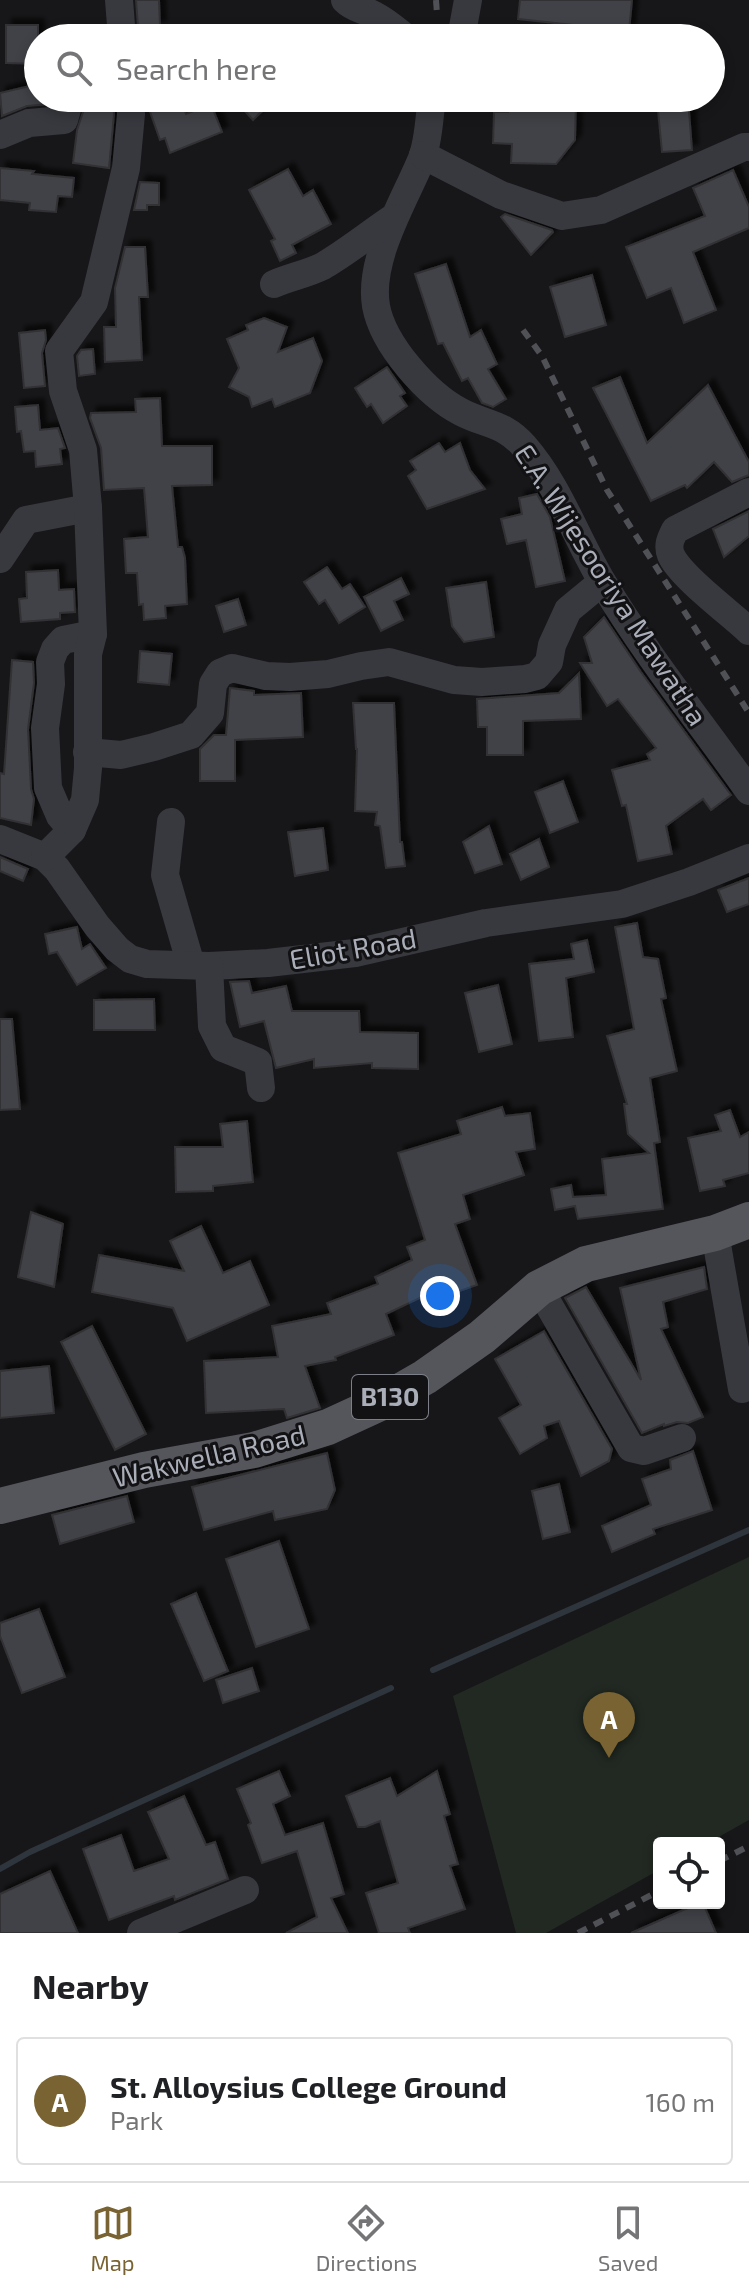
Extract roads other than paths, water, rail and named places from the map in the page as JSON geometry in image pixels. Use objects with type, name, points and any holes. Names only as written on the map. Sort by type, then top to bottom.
[{"type":"main road","name":"Wakwella Road","points":[[0,1506],[144,1470],[254,1450],[328,1427],[378,1404],[425,1377],[482,1337],[539,1288],[586,1264],[715,1233],[749,1220]]},
{"type":"street","points":[[119,0],[121,24]]},
{"type":"street","points":[[345,0],[352,8],[371,13],[391,24]]},
{"type":"street","points":[[464,24],[468,0]]},
{"type":"street","points":[[0,135],[29,123],[64,120],[66,112]]},
{"type":"street","points":[[45,857],[72,830],[85,800],[88,654],[93,634],[83,450],[63,391],[59,351],[94,302],[126,168],[131,112]]},
{"type":"street","name":"E.A. Wijesooriya Mawatha","points":[[430,112],[423,155],[393,218],[375,288],[378,316],[386,334],[442,402],[464,414],[503,428],[526,448],[558,497],[602,582],[749,791]]},
{"type":"street","points":[[423,155],[501,195],[562,216],[601,210],[749,147]]},
{"type":"street","points":[[274,284],[327,264],[393,218]]},
{"type":"street","points":[[749,492],[675,530],[669,541],[671,555],[689,578],[749,631]]},
{"type":"street","points":[[0,559],[26,520],[88,508]]},
{"type":"street","points":[[87,752],[121,755],[191,735],[210,713],[213,684],[220,673],[232,668],[266,676],[290,677],[328,674],[389,662],[454,680],[482,682],[537,676],[549,662],[552,645],[568,610],[602,582]]},
{"type":"street","points":[[72,830],[60,816],[48,788],[45,728],[51,684],[50,662],[63,640],[93,634]]},
{"type":"street","points":[[171,822],[165,875],[200,965],[212,1026],[223,1048],[258,1062],[261,1088]]},
{"type":"street","name":"Eliot Road","points":[[0,839],[45,857],[97,926],[130,959],[147,964],[268,963],[355,953],[486,923],[622,904],[749,858]]},
{"type":"street","points":[[715,1233],[742,1389]]},
{"type":"street","points":[[539,1288],[631,1448],[644,1451],[682,1438]]},
{"type":"street","points":[[141,1933],[245,1890]]},
{"type":"waterway","points":[[433,1670],[749,1530]]},
{"type":"waterway","points":[[0,1869],[30,1852],[391,1688]]},
{"type":"railway","points":[[436,0],[437,14]]},
{"type":"railway","points":[[523,330],[542,356],[607,490],[749,713]]},
{"type":"railway","points":[[725,1858],[749,1846]]},
{"type":"railway","points":[[578,1933],[653,1894]]},
{"type":"place","name":"St. Alloysius College Ground","points":[[609,1758]]}]
